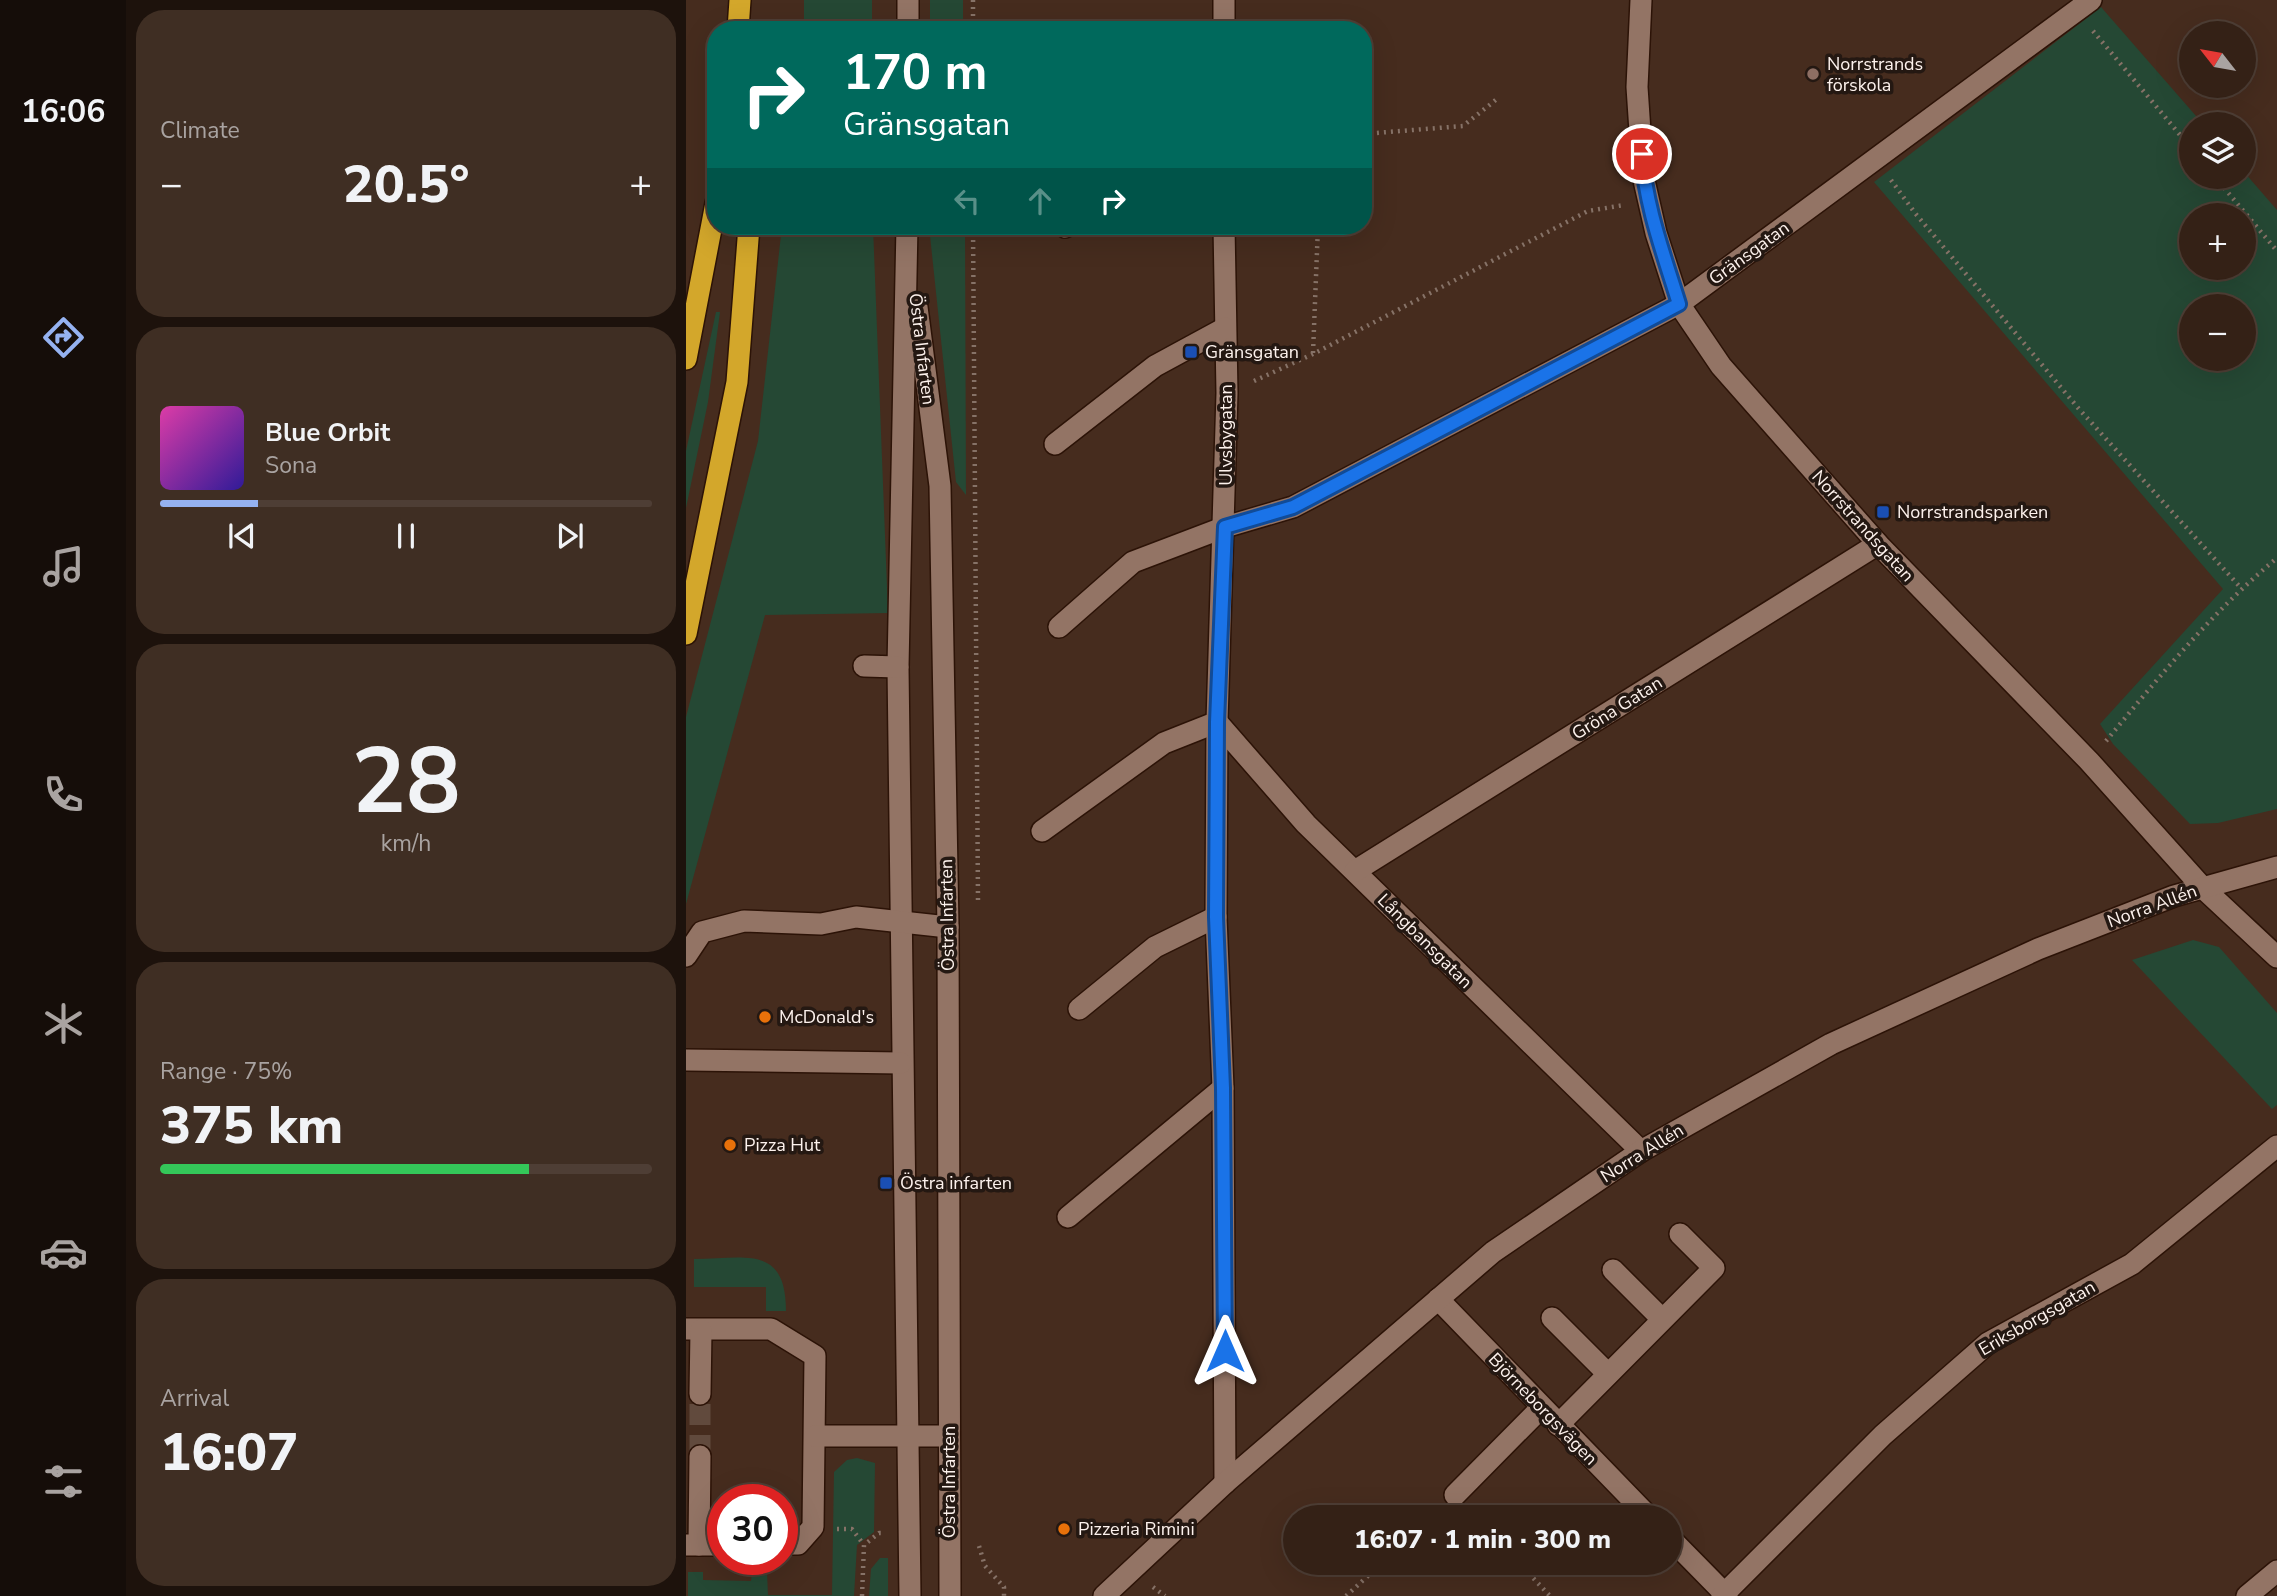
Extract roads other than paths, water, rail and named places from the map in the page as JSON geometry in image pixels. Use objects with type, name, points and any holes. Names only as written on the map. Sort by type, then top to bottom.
[{"type":"highway","points":[[686,359],[710,235]]},
{"type":"highway","points":[[686,634],[737,382],[748,235]]},
{"type":"street","points":[[908,0],[908,21]]},
{"type":"street","points":[[1224,0],[1224,21]]},
{"type":"street","name":"Norrstrandsgatan","points":[[1641,0],[1637,87],[1643,176],[1679,304],[1721,366],[1878,544],[2089,761],[2203,888],[2277,957]]},
{"type":"street","name":"Gränsgatan","points":[[1059,626],[1133,562],[1225,527],[1293,507],[1679,304],[2084,6]]},
{"type":"street","name":"Östra Infarten","points":[[907,235],[898,667],[901,1063],[910,1596]]},
{"type":"street","name":"Östra Infarten","points":[[908,235],[940,486],[948,927],[950,1596]]},
{"type":"street","name":"Ulvsbygatan","points":[[1224,235],[1227,393],[1217,722],[1216,917],[1223,1088],[1226,1483]]},
{"type":"street","points":[[1055,444],[1155,366],[1225,328]]},
{"type":"street","name":"Gröna Gatan","points":[[1355,871],[1878,544]]},
{"type":"street","points":[[864,666],[898,667]]},
{"type":"street","points":[[1042,831],[1164,743],[1217,722]]},
{"type":"street","name":"Långbansgatan","points":[[1217,722],[1306,824],[1641,1151]]},
{"type":"street","name":"Norra Allén","points":[[1104,1596],[1226,1483],[1493,1252],[1641,1151],[1831,1044],[2038,949],[2203,888],[2277,867]]},
{"type":"street","points":[[686,956],[702,932],[744,921],[821,923],[856,917],[948,927]]},
{"type":"street","points":[[1079,1009],[1154,947],[1216,917]]},
{"type":"street","points":[[686,1060],[901,1063]]},
{"type":"street","points":[[1068,1217],[1223,1088]]},
{"type":"street","name":"Eriksborgsgatan","points":[[1724,1595],[1883,1435],[1988,1343],[2132,1264],[2277,1146]]},
{"type":"street","points":[[1558,1425],[1714,1268],[1679,1234]]},
{"type":"street","points":[[1613,1270],[1662,1318]]},
{"type":"street","name":"Björneborgsvägen","points":[[1438,1299],[1637,1505]]},
{"type":"street","points":[[1552,1318],[1608,1374]]},
{"type":"street","points":[[700,1394],[694,1330],[771,1329],[815,1356],[813,1527],[798,1544]]},
{"type":"street","points":[[1455,1495],[1541,1408]]},
{"type":"street","points":[[815,1436],[948,1436]]},
{"type":"street","points":[[692,1545],[700,1456]]},
{"type":"street","points":[[1682,1551],[1724,1595]]},
{"type":"street","points":[[2247,1596],[2277,1571]]},
{"type":"tunnel","points":[[700,1394],[700,1456]]},
{"type":"place","name":"Norrstrands förskola","points":[[1813,74]]},
{"type":"place","name":"Gränsgatan","points":[[1191,352]]},
{"type":"place","name":"Norrstrandsparken","points":[[1883,512]]},
{"type":"place","name":"McDonald's","points":[[765,1017]]},
{"type":"place","name":"Pizza Hut","points":[[730,1145]]},
{"type":"place","name":"Östra infarten","points":[[886,1183]]},
{"type":"place","name":"Pizzeria Rimini","points":[[1064,1529]]}]
